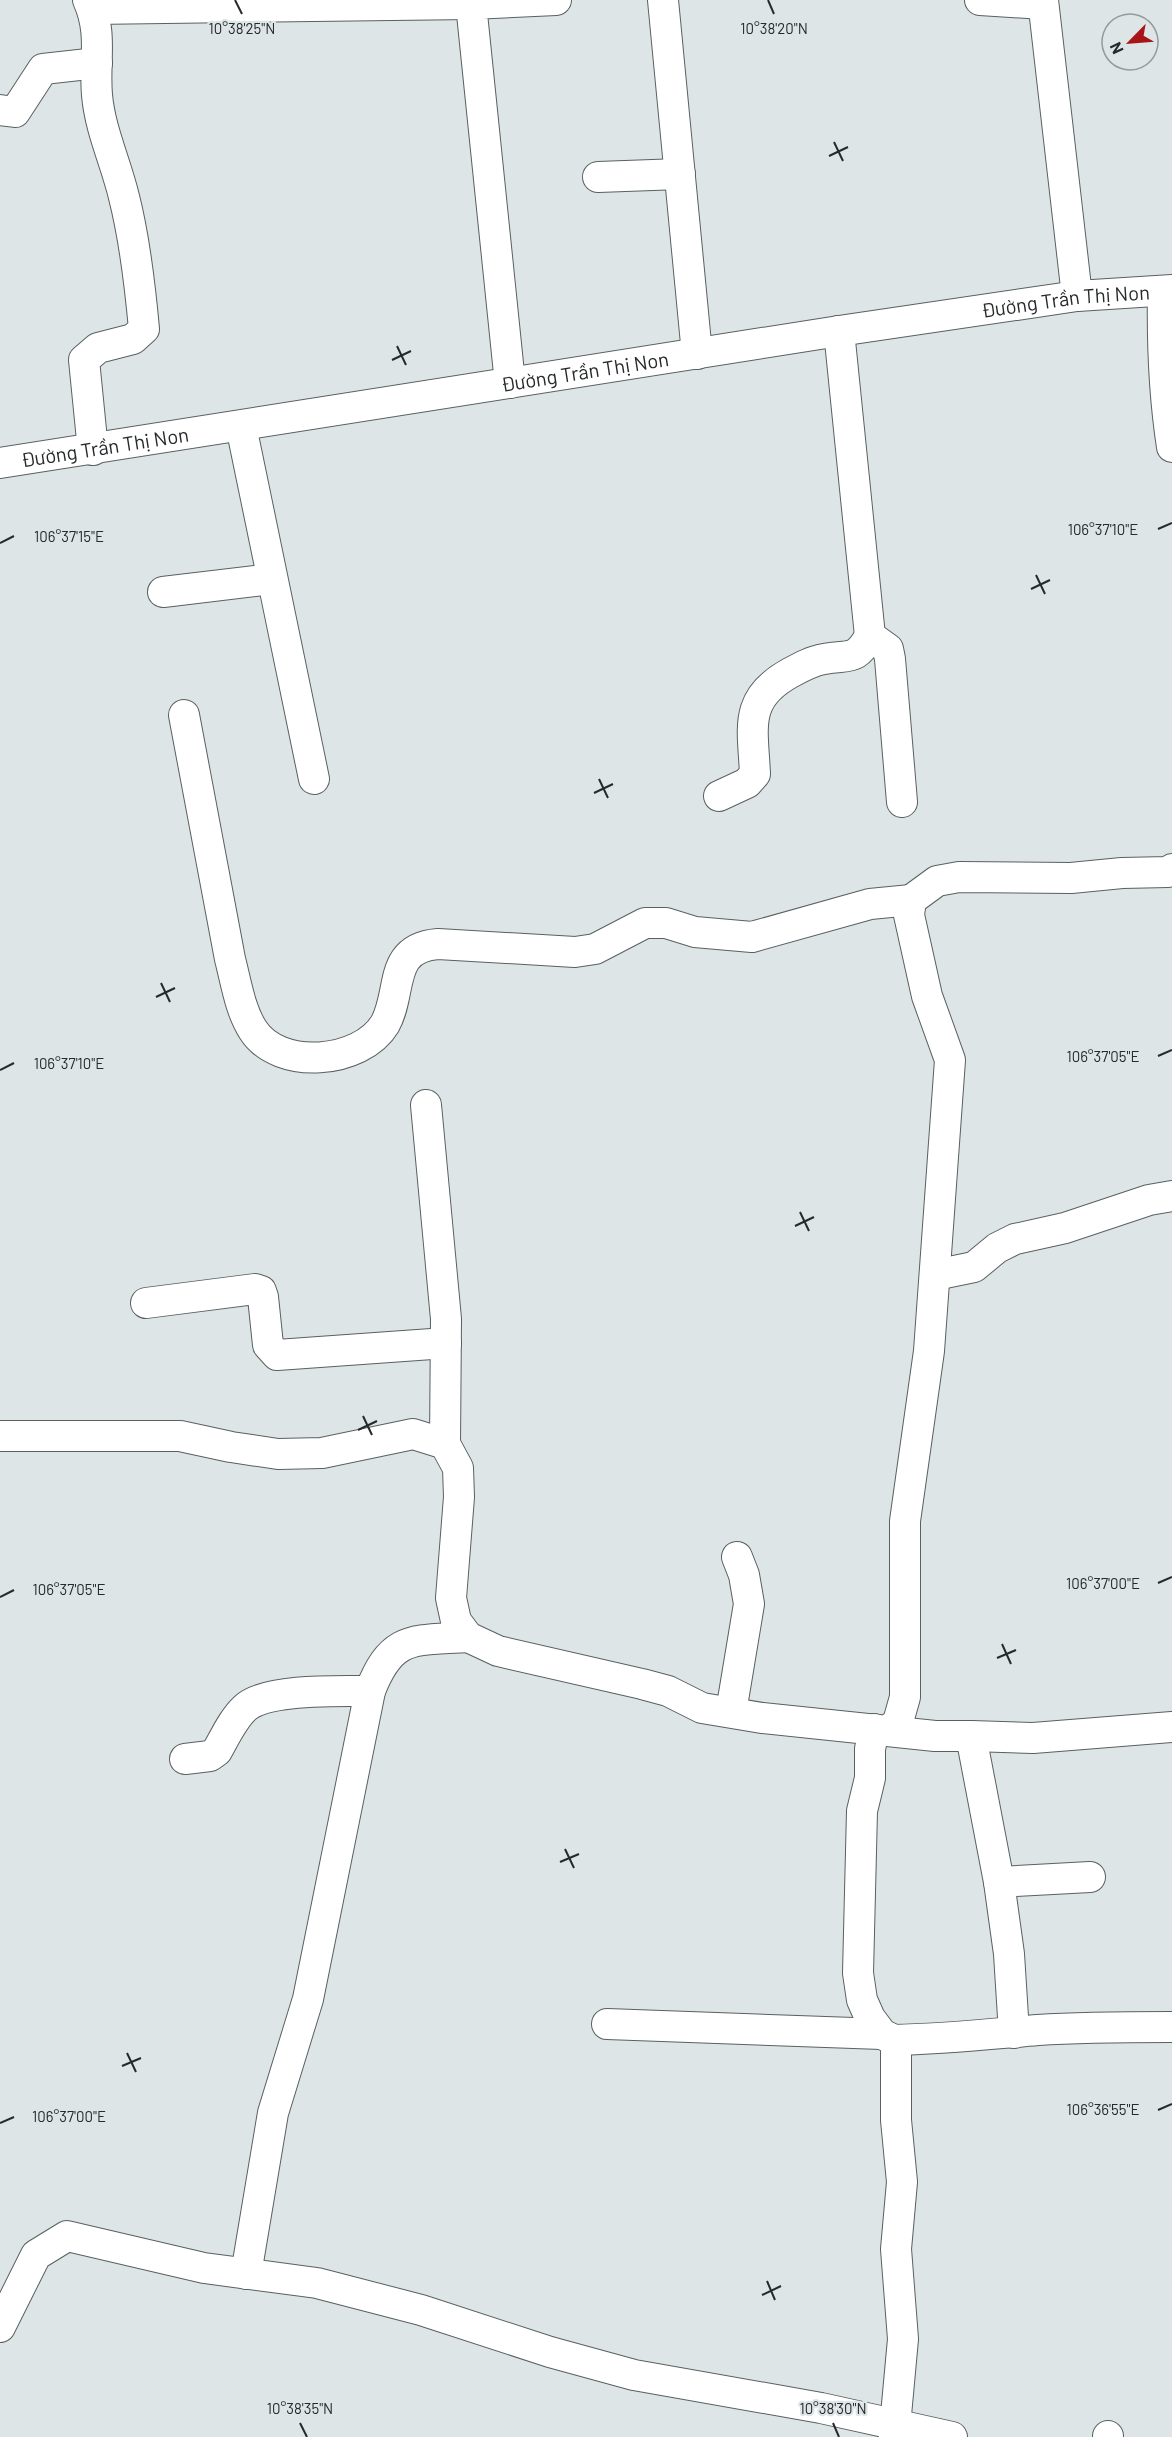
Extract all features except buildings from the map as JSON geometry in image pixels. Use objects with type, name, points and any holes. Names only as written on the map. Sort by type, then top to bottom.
[{"type":"street","points":[[93,450],[84,360],[98,348],[133,339],[144,329],[124,197],[111,157],[97,96],[98,38],[90,5],[471,3],[555,0]]},
{"type":"street","points":[[663,0],[697,354]]},
{"type":"street","points":[[980,0],[1043,2],[1077,296]]},
{"type":"street","points":[[471,3],[510,383]]},
{"type":"street","points":[[0,110],[15,112],[43,69],[97,63]]},
{"type":"street","points":[[598,177],[680,174]]},
{"type":"street","points":[[1168,290],[1164,351],[1167,417],[1172,447]]},
{"type":"street","name":"Đường Trần Thị Non","points":[[0,464],[838,331],[1077,296],[1168,290]]},
{"type":"street","points":[[719,796],[747,783],[755,774],[752,727],[759,698],[779,679],[810,663],[826,658],[851,657],[862,650],[870,636],[838,331]]},
{"type":"street","points":[[241,426],[314,779]]},
{"type":"street","points":[[163,592],[272,579]]},
{"type":"street","points":[[870,636],[888,649],[890,659],[902,802]]},
{"type":"street","points":[[184,715],[230,959],[240,998],[253,1030],[270,1048],[288,1056],[310,1059],[367,1043],[384,1024],[400,968],[409,955],[423,945],[575,952],[595,949],[645,923],[666,923],[695,932],[752,937],[870,904],[911,900],[937,881],[959,877],[1071,878],[1122,873],[1168,872],[1172,869]]},
{"type":"street","points":[[894,2431],[903,2339],[896,2249],[902,2182],[888,2037],[870,2018],[862,2000],[858,1973],[862,1811],[870,1778],[870,1749],[881,1730],[898,1722],[905,1697],[905,1521],[922,1405],[935,1275],[950,1060],[927,996],[909,915],[911,900]]},
{"type":"street","points":[[426,1104],[446,1319],[444,1444],[458,1468],[459,1497],[451,1598],[456,1621],[468,1637],[498,1651],[642,1684],[668,1691],[702,1708],[730,1712],[881,1730],[971,1737],[1033,1738],[1172,1727]]},
{"type":"street","points":[[935,1275],[974,1267],[997,1248],[1015,1239],[1065,1228],[1149,1200],[1172,1196]]},
{"type":"street","points":[[146,1303],[255,1289],[261,1291],[268,1346],[277,1355],[446,1343]]},
{"type":"street","points":[[0,1436],[180,1436],[278,1454],[322,1453],[413,1434],[444,1444]]},
{"type":"street","points":[[730,1712],[749,1604],[744,1575],[737,1557]]},
{"type":"street","points":[[246,2274],[273,2114],[308,1999],[370,1691],[377,1672],[388,1655],[407,1643],[468,1637]]},
{"type":"street","points":[[186,1759],[210,1755],[217,1751],[246,1706],[259,1701],[282,1695],[323,1691],[370,1691]]},
{"type":"street","points":[[971,1737],[999,1882],[1009,1954],[1014,2033]]},
{"type":"street","points":[[999,1882],[1090,1876]]},
{"type":"street","points":[[607,2024],[949,2039],[1105,2027],[1172,2027]]},
{"type":"street","points":[[0,2327],[36,2255],[67,2236],[204,2268],[317,2283],[421,2310],[550,2352],[633,2375],[821,2408],[894,2431],[952,2437]]}]
